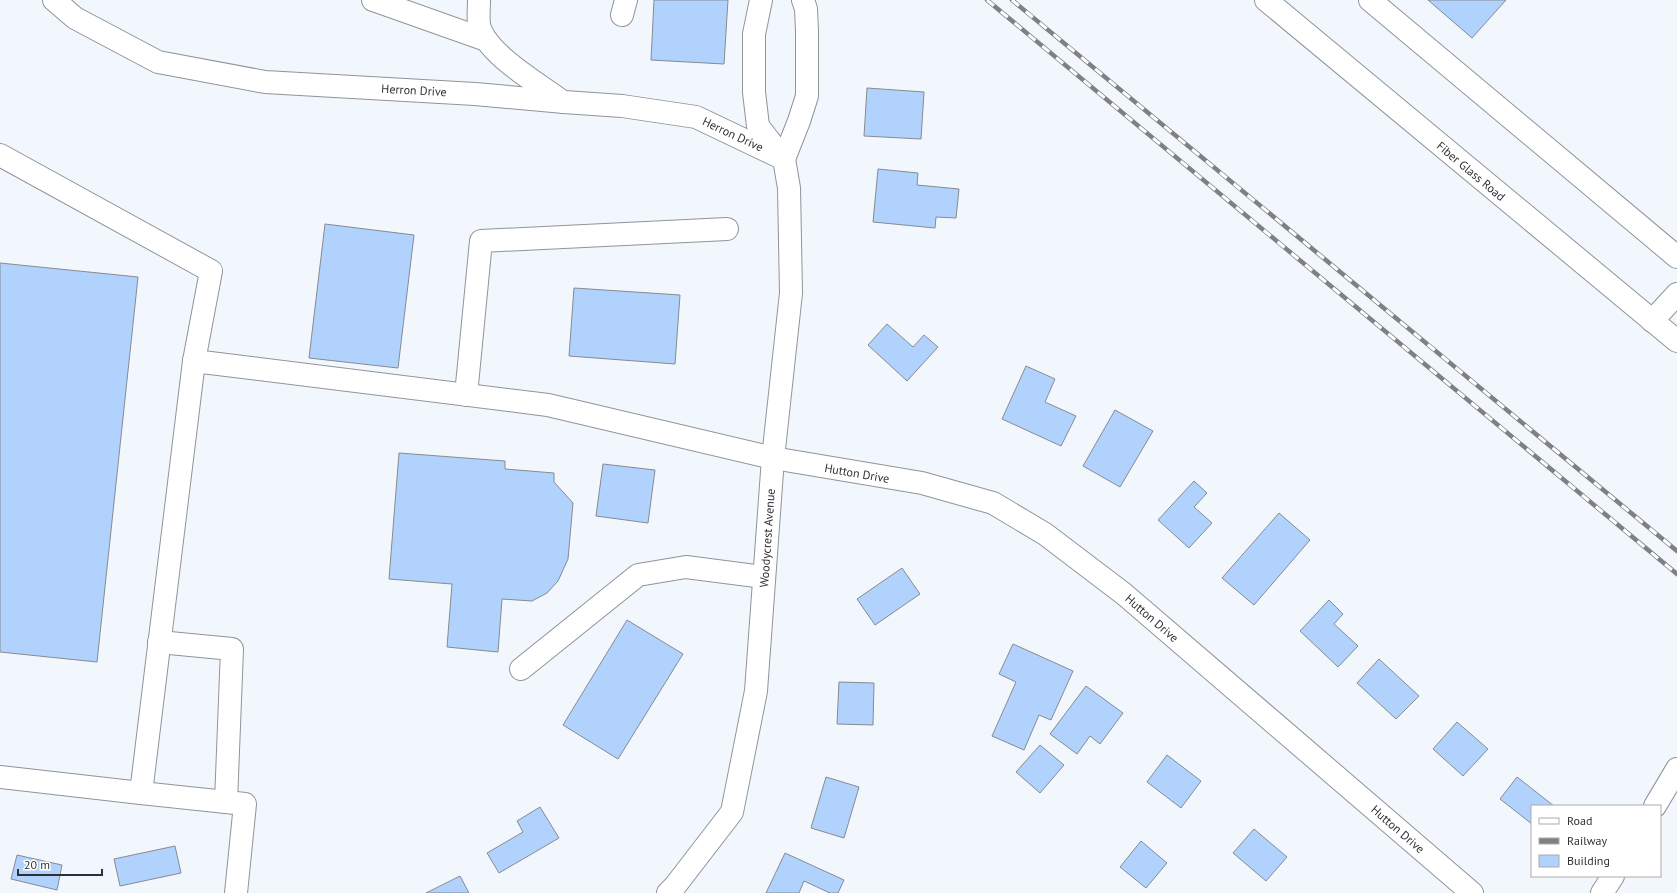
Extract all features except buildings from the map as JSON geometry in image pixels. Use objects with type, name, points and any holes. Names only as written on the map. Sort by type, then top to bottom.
[{"type":"street","name":"Herron Drive","points":[[54,0],[75,18],[158,62],[265,82],[475,94],[622,106],[696,117],[784,158]]},
{"type":"street","points":[[373,0],[486,40]]},
{"type":"street","points":[[479,0],[479,25],[486,40],[500,56],[564,102]]},
{"type":"street","points":[[761,0],[754,34],[754,92],[758,126],[784,158],[807,96],[807,31],[806,10],[803,0]]},
{"type":"street","name":"Fiber Glass Road","points":[[1266,0],[1677,341]]},
{"type":"street","points":[[1370,0],[1677,257]]},
{"type":"street","points":[[0,155],[211,271],[194,361],[141,793]]},
{"type":"street","name":"Woodycrest Avenue","points":[[668,893],[732,812],[756,691],[773,458],[791,293],[789,188],[784,158]]},
{"type":"street","points":[[466,395],[481,241],[727,229]]},
{"type":"street","points":[[1652,320],[1677,294]]},
{"type":"street","name":"Hutton Drive","points":[[194,361],[548,405],[773,458],[922,484],[993,503],[1045,534],[1124,594],[1472,893]]},
{"type":"street","points":[[521,669],[638,575],[686,567],[764,577]]},
{"type":"street","points":[[159,642],[232,649],[226,802]]},
{"type":"street","points":[[1656,805],[1677,769]]},
{"type":"street","points":[[0,777],[245,804],[236,893]]},
{"type":"street","points":[[1602,893],[1612,877]]},
{"type":"railway","points":[[987,0],[1677,574]]},
{"type":"railway","points":[[1012,0],[1677,551]]}]
